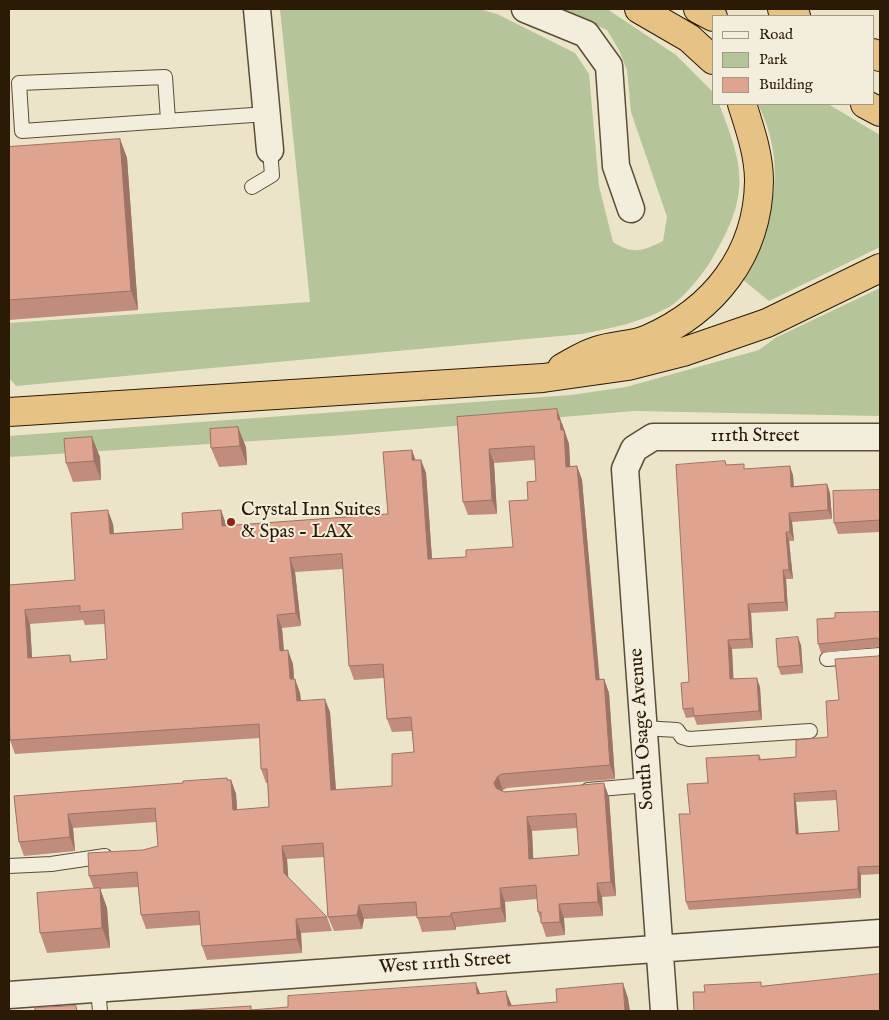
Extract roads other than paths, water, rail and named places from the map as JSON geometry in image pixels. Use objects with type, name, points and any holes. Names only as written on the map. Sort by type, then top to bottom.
[{"type":"highway","points":[[639,9],[689,38],[712,59]]},
{"type":"highway","points":[[698,9],[712,16]]},
{"type":"highway","points":[[782,9],[794,15]]},
{"type":"highway","points":[[543,378],[596,351],[646,340],[687,320],[719,290],[741,257],[755,223],[759,180],[754,138],[742,105]]},
{"type":"highway","points":[[867,105],[880,112]]},
{"type":"highway","points":[[9,412],[543,378],[628,366],[683,352],[767,322],[880,268]]},
{"type":"street","points":[[256,9],[270,150]]},
{"type":"street","points":[[525,9],[586,34],[609,66],[616,166],[631,209]]},
{"type":"street","name":"111th Street","points":[[634,450],[653,437],[880,437]]},
{"type":"street","name":"South Osage Avenue","points":[[634,450],[624,469],[664,1011]]},
{"type":"street","name":"West 111th Street","points":[[9,995],[99,1000],[659,949],[880,933]]},
{"type":"lane","points":[[168,120],[166,77],[19,83],[22,131],[267,114]]},
{"type":"lane","points":[[252,187],[272,175],[270,150]]},
{"type":"lane","points":[[827,659],[880,655]]},
{"type":"lane","points":[[643,728],[677,730],[682,736],[689,739],[810,731]]},
{"type":"lane","points":[[578,791],[647,786]]},
{"type":"lane","points":[[9,866],[123,856]]},
{"type":"place","name":"Crystal Inn Suites & Spas - LAX","points":[[231,522]]}]
